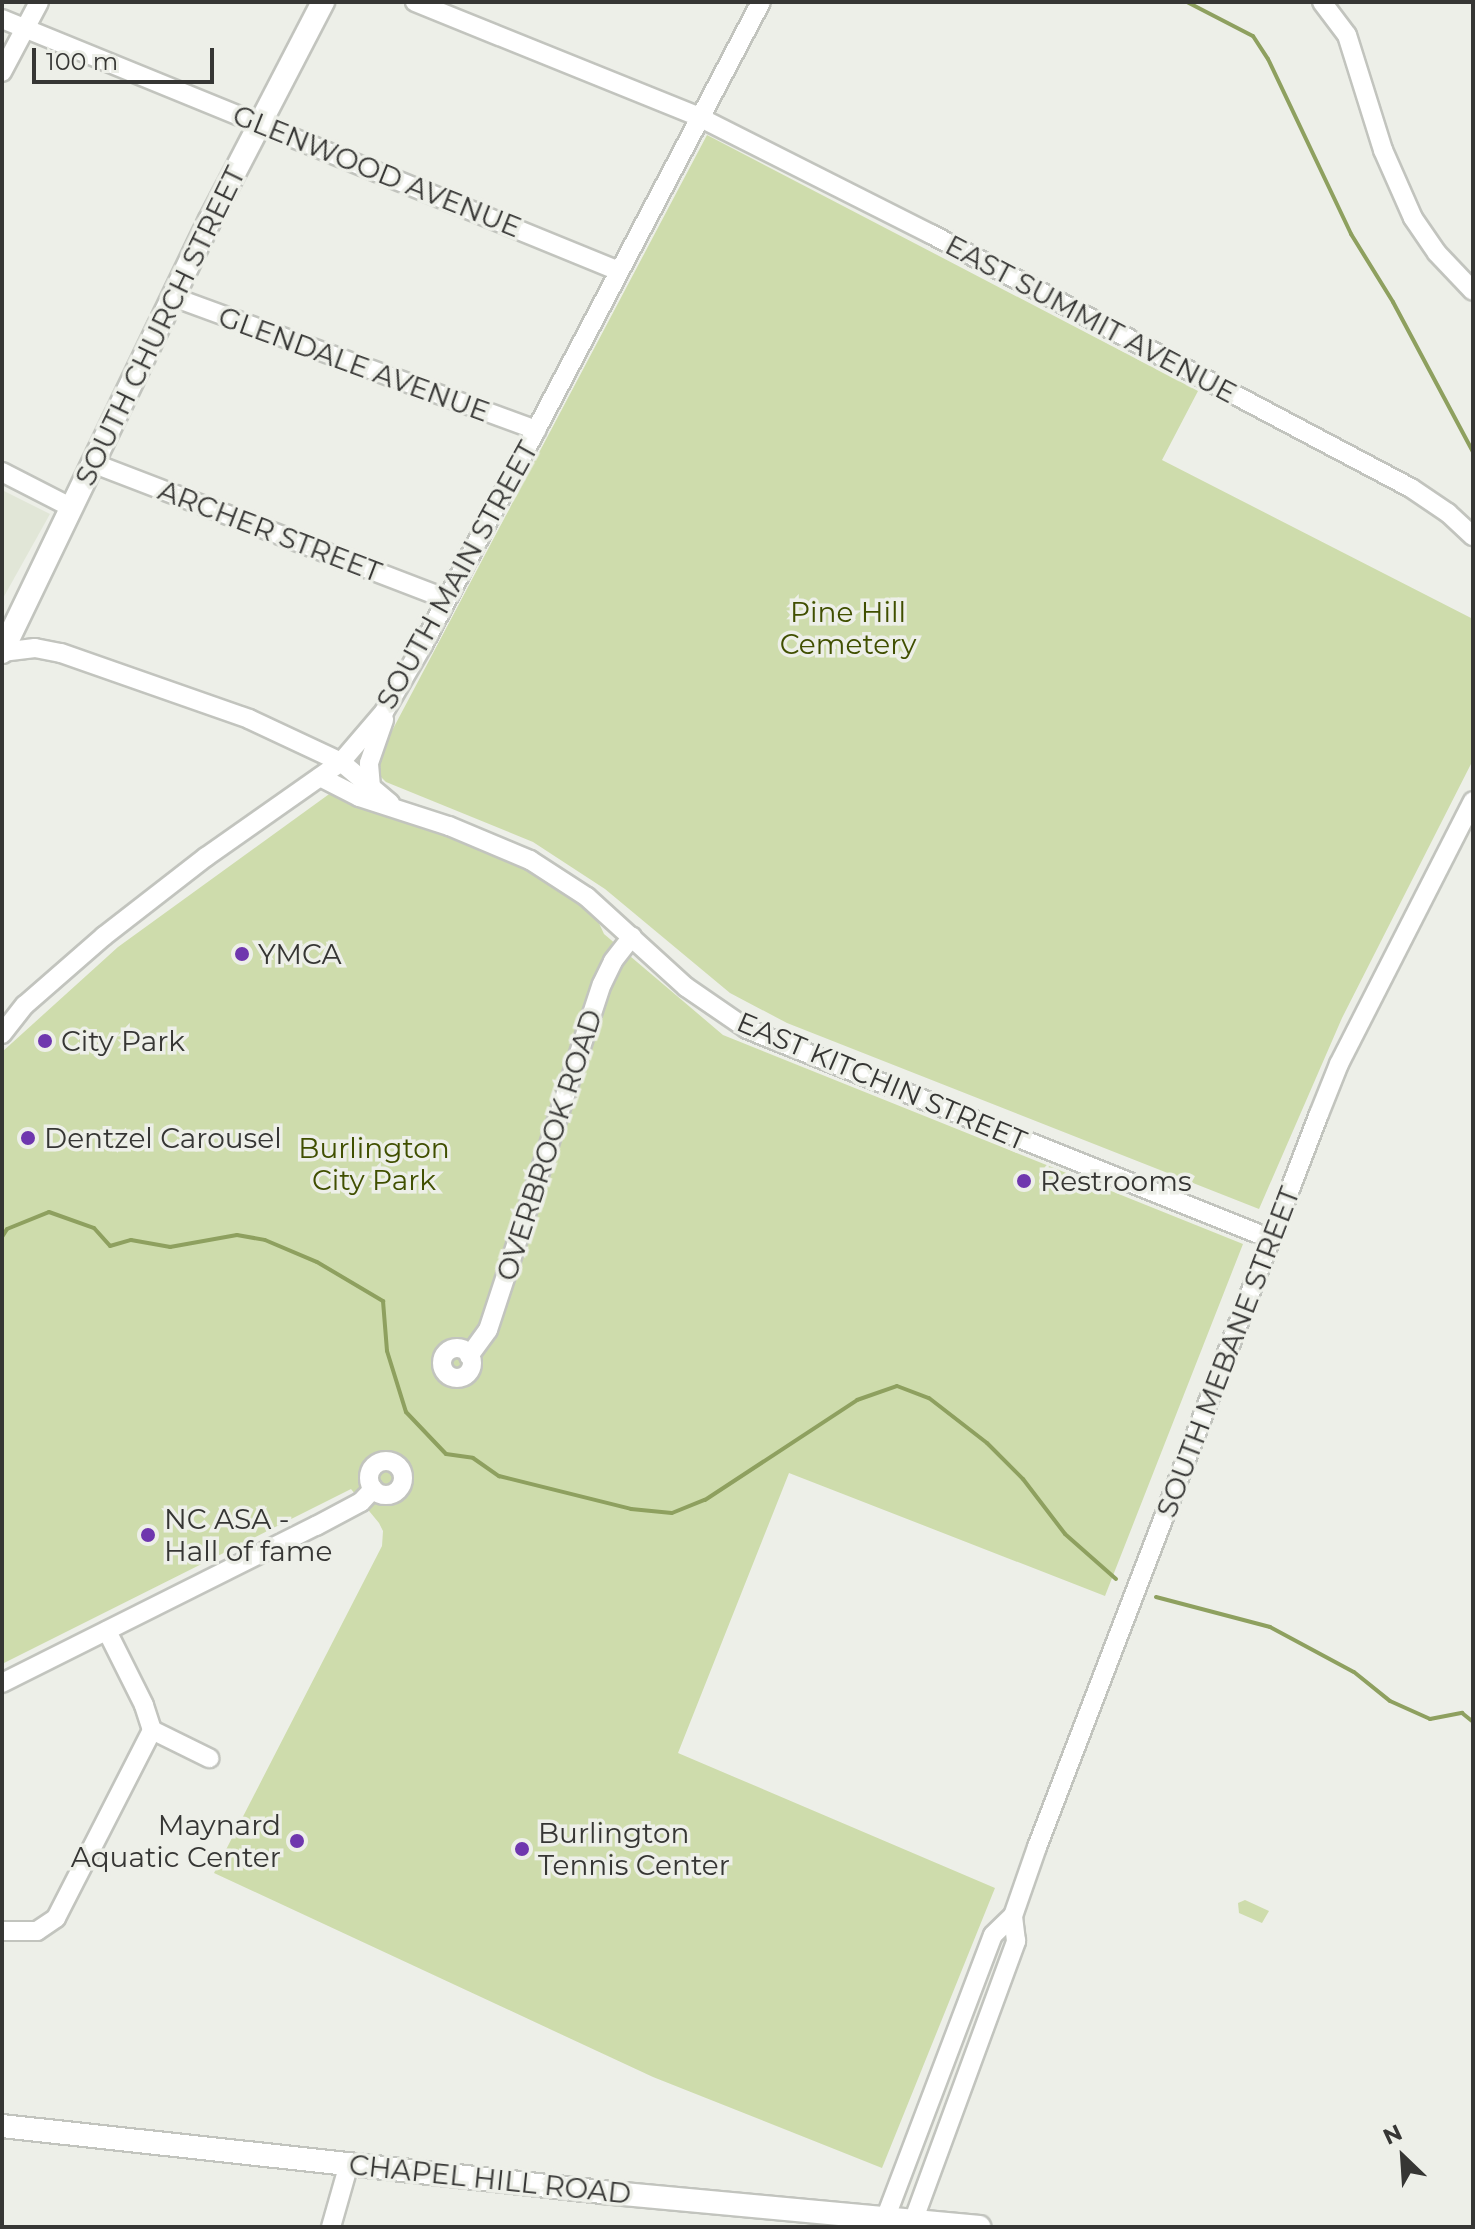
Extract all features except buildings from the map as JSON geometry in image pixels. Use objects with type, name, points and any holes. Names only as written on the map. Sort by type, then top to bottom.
[{"type":"main road","name":"SOUTH CHURCH STREET","points":[[2,652],[259,122],[323,2]]},
{"type":"main road","name":"CHAPEL HILL ROAD","points":[[2,2126],[884,2222],[979,2227]]},
{"type":"street","points":[[2,72],[39,2]]},
{"type":"street","name":"EAST SUMMIT AVENUE","points":[[415,2],[699,117],[931,234],[1411,488],[1473,536]]},
{"type":"street","name":"SOUTH MAIN STREET","points":[[3,1029],[25,1005],[104,936],[341,762],[391,700],[761,2]]},
{"type":"street","points":[[1322,2],[1347,35],[1383,150],[1413,218],[1437,253],[1473,291]]},
{"type":"street","name":"GLENWOOD AVENUE","points":[[2,19],[619,271]]},
{"type":"street","name":"GLENDALE AVENUE","points":[[173,297],[536,430]]},
{"type":"street","name":"ARCHER STREET","points":[[95,464],[446,599]]},
{"type":"street","points":[[2,472],[72,508]]},
{"type":"street","name":"EAST KITCHIN STREET","points":[[2,652],[35,648],[124,673],[249,719],[341,762],[395,807]]},
{"type":"street","points":[[371,787],[369,763],[391,700]]},
{"type":"street","name":"EAST KITCHIN STREET","points":[[320,777],[359,797],[395,807],[530,860],[587,897],[686,987],[747,1029],[1271,1239]]},
{"type":"street","name":"SOUTH MEBANE STREET","points":[[884,2222],[993,1935],[1013,1916],[1339,1064],[1473,801]]},
{"type":"street","name":"OVERBROOK ROAD","points":[[469,1356],[488,1330],[602,984],[613,961],[632,937]]},
{"type":"street","points":[[2,1683],[361,1502],[373,1489]]},
{"type":"street","points":[[2,1931],[37,1931],[56,1918],[152,1730],[144,1705],[107,1631]]},
{"type":"street","points":[[152,1730],[209,1758]]},
{"type":"street","name":"SOUTH MEBANE STREET","points":[[912,2224],[1016,1941],[1013,1916]]},
{"type":"street","points":[[331,2227],[349,2164]]},
{"type":"shaded area","points":[[2,490],[50,514],[2,600]]},
{"type":"green space","name":"Pine Hill Cemetery","points":[[707,135],[1198,391],[1162,460],[1473,619],[1473,760],[1342,1018],[1259,1209],[787,1023],[730,993],[605,889],[533,842],[386,782],[376,772],[376,761]]},
{"type":"green space","name":"Burlington City Park","points":[[332,792],[530,863],[587,897],[604,934],[723,1035],[1243,1244],[1105,1596],[789,1473],[678,1753],[995,1888],[882,2168],[653,2077],[214,1873],[382,1546],[383,1531],[379,1523],[351,1489],[2,1664],[2,1052],[118,947]]},
{"type":"green space","points":[[1245,1900],[1269,1911],[1262,1923],[1239,1913],[1238,1903]]},
{"type":"waterway","points":[[1187,2],[1253,36],[1268,59],[1351,234],[1393,302],[1473,452]]},
{"type":"waterway","points":[[2,1237],[7,1229],[49,1212],[94,1228],[110,1246],[131,1240],[170,1247],[237,1235],[265,1240],[317,1262],[383,1301],[387,1351],[406,1412],[446,1454],[473,1458],[499,1476],[631,1509],[672,1513],[705,1500],[857,1400],[897,1386],[929,1398],[987,1443],[1023,1479],[1065,1534],[1116,1579]]},
{"type":"waterway","points":[[1156,1597],[1270,1627],[1354,1672],[1390,1701],[1430,1719],[1462,1713],[1473,1722]]},
{"type":"place","name":"YMCA","points":[[242,954]]},
{"type":"place","name":"City Park","points":[[45,1041]]},
{"type":"place","name":"Dentzel Carousel","points":[[28,1138]]},
{"type":"place","name":"Restrooms","points":[[1024,1181]]},
{"type":"place","name":"NC ASA - Hall of fame","points":[[148,1535]]},
{"type":"place","name":"Maynard Aquatic Center","points":[[297,1841]]},
{"type":"place","name":"Burlington Tennis Center","points":[[522,1849]]}]
